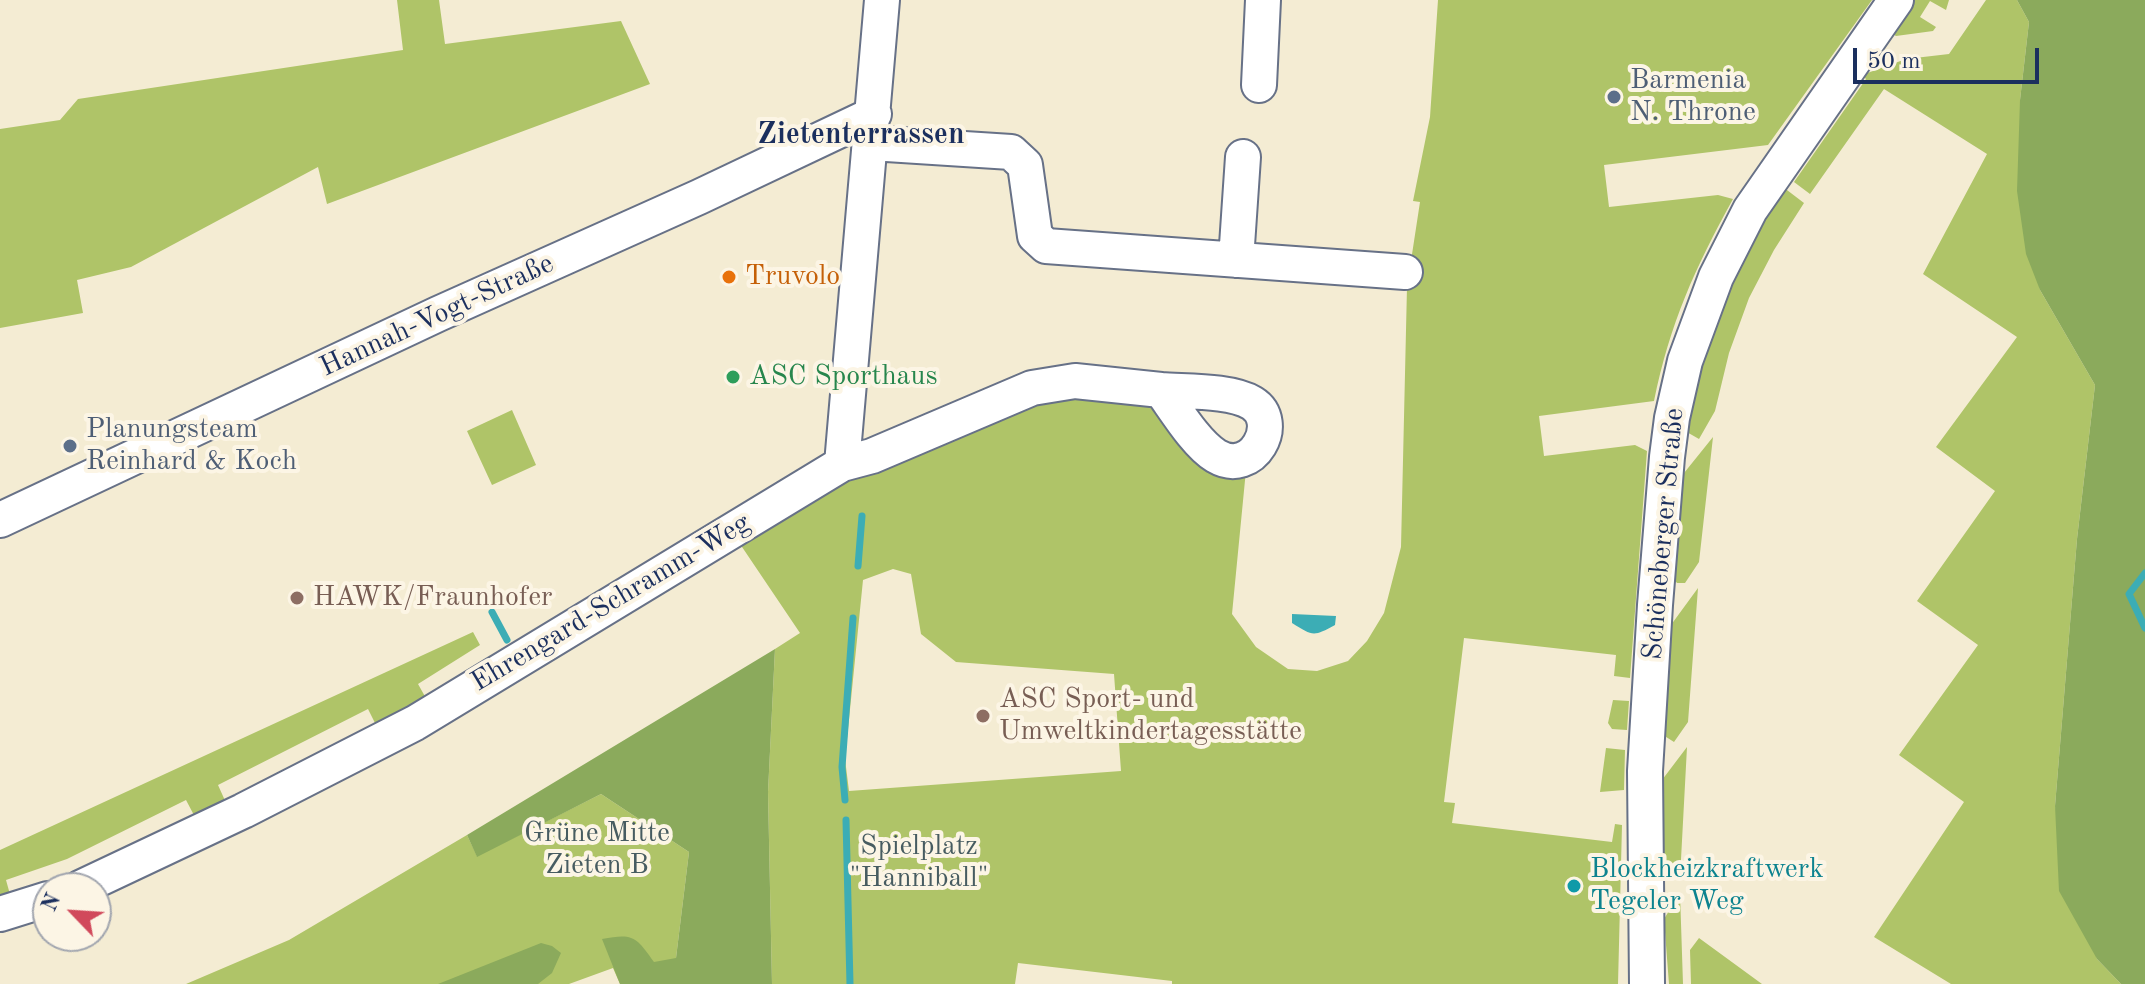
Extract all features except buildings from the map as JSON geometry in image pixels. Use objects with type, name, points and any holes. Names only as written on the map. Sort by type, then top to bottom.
[{"type":"street","points":[[842,464],[882,0]]},
{"type":"street","points":[[1259,85],[1263,0]]},
{"type":"street","name":"Schöneberger Straße","points":[[1647,984],[1645,771],[1653,634],[1667,457],[1685,361],[1716,277],[1750,210],[1896,0]]},
{"type":"street","points":[[872,129],[1011,152],[1025,165],[1035,236],[1046,246],[1405,272]]},
{"type":"street","name":"Hannah-Vogt-Straße","points":[[0,520],[438,314],[711,192],[872,129]]},
{"type":"street","points":[[1236,260],[1243,157]]},
{"type":"street","name":"Ehrengard-Schramm-Weg","points":[[112,873],[243,811],[415,723],[842,464],[872,456],[1032,388],[1075,381],[1161,390]]},
{"type":"street","points":[[0,914],[32,904]]},
{"type":"green space","points":[[397,0],[439,0],[445,44],[621,21],[650,84],[327,204],[318,167],[131,267],[77,280],[83,313],[0,328],[0,129],[60,120],[78,99],[403,50]]},
{"type":"green space","name":"Spielplatz \"Hanniball\"","points":[[1438,0],[1872,0],[1768,145],[1604,165],[1609,207],[1718,195],[1733,199],[1685,297],[1654,401],[1539,416],[1544,456],[1635,445],[1647,451],[1630,678],[1614,676],[1616,655],[1464,638],[1444,802],[1455,803],[1452,823],[1612,842],[1615,824],[1622,825],[1618,984],[1172,984],[1172,981],[1018,963],[1015,984],[772,984],[768,792],[775,649],[800,633],[738,541],[874,466],[1041,396],[1141,394],[1246,470],[1232,614],[1256,647],[1288,669],[1317,671],[1348,661],[1367,641],[1384,613],[1401,547],[1407,287],[1420,202],[1413,201],[1430,117]],"holes":[[[893,569],[911,574],[921,634],[956,662],[1114,674],[1121,771],[849,791],[845,759],[863,580]]]},
{"type":"green space","points":[[1914,0],[1949,0],[1946,10],[1930,1],[1920,17],[1936,27],[1933,31],[1896,36],[1891,33]]},
{"type":"green space","points":[[1986,0],[2017,0],[2029,22],[2020,100],[2040,290],[2095,385],[2077,539],[2055,806],[2097,959],[2121,984],[1951,984],[1874,937],[1964,802],[1899,755],[1978,645],[1917,601],[1995,491],[1936,447],[2017,337],[1923,274],[1987,154],[1884,89],[1810,194],[1794,182],[1866,79],[1862,75],[1906,59],[1949,54]]},
{"type":"green space","points":[[2017,0],[2145,0],[2145,984],[2121,984],[2097,959],[2059,891],[2055,806],[2077,539],[2095,385],[2040,290],[2026,254],[2017,191],[2020,100],[2029,22]]},
{"type":"green space","points":[[1783,187],[1804,203],[1774,250],[1749,298],[1729,353],[1715,411],[1699,439],[1685,431],[1691,396],[1736,267]]},
{"type":"green space","points":[[512,410],[536,465],[492,485],[467,431]]},
{"type":"green space","points":[[1713,437],[1699,562],[1685,583],[1677,583],[1672,577],[1680,478]]},
{"type":"green space","points":[[1698,588],[1688,722],[1674,742],[1663,735],[1668,629]]},
{"type":"green space","points":[[473,632],[480,645],[418,684],[427,700],[378,729],[368,709],[218,785],[227,805],[196,819],[186,800],[67,859],[6,880],[11,898],[0,902],[0,850]]},
{"type":"green space","points":[[775,649],[768,792],[772,984],[620,984],[602,939],[633,939],[654,962],[676,958],[689,852],[601,794],[477,857],[467,835]]},
{"type":"green space","points":[[1613,700],[1629,701],[1627,730],[1612,729],[1608,723]]},
{"type":"green space","points":[[1687,747],[1680,878],[1663,872],[1662,780]]},
{"type":"green space","points":[[1606,748],[1625,750],[1624,790],[1600,792]]},
{"type":"green space","name":"Grüne Mitte Zieten B","points":[[601,794],[689,852],[676,958],[754,961],[620,984],[613,968],[569,984],[186,984],[289,940],[467,835],[477,856]]},
{"type":"green space","points":[[1680,893],[1683,984],[1669,984],[1664,919]]},
{"type":"green space","points":[[1699,938],[1762,984],[1691,984],[1690,950]]},
{"type":"green space","points":[[541,943],[561,953],[552,973],[538,984],[438,984]]},
{"type":"water","points":[[1292,614],[1336,616],[1335,625],[1309,633],[1292,623]]},
{"type":"waterway","points":[[858,566],[862,516]]},
{"type":"waterway","points":[[2145,573],[2129,594],[2145,628]]},
{"type":"waterway","points":[[492,612],[507,640]]},
{"type":"waterway","points":[[845,800],[842,767],[853,618]]},
{"type":"waterway","points":[[846,820],[850,984]]},
{"type":"place","name":"Barmenia N. Throne","points":[[1614,97]]},
{"type":"place","name":"Truvolo","points":[[729,277]]},
{"type":"place","name":"ASC Sporthaus","points":[[733,377]]},
{"type":"place","name":"Planungsteam Reinhard & Koch","points":[[70,446]]},
{"type":"place","name":"HAWK/Fraunhofer","points":[[297,598]]},
{"type":"place","name":"ASC Sport- und Umweltkindertagesstätte","points":[[983,716]]},
{"type":"place","name":"Blockheizkraftwerk Tegeler Weg","points":[[1574,886]]},
{"type":"district","name":"Zietenterrassen","points":[[861,135]]}]
